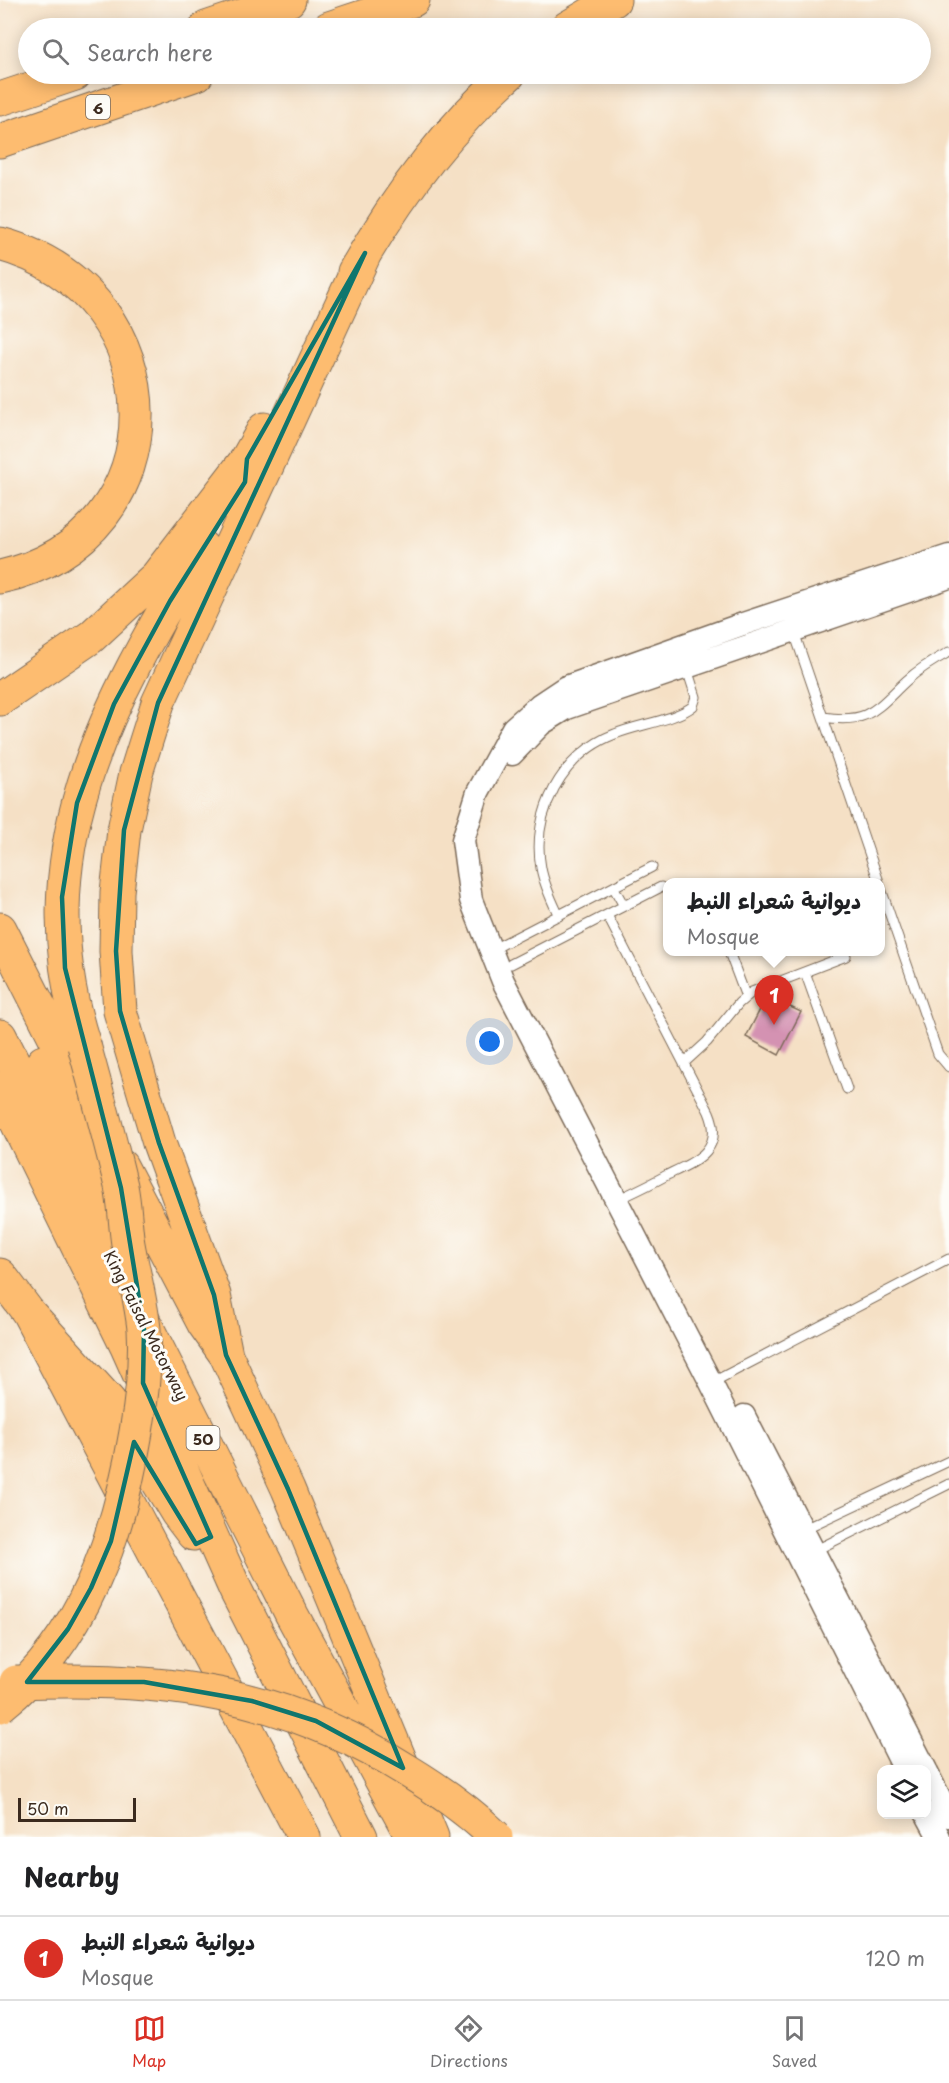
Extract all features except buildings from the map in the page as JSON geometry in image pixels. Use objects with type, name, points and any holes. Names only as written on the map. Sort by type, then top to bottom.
[{"type":"highway","points":[[236,18],[289,0]]},
{"type":"highway","points":[[359,18],[413,0]]},
{"type":"highway","points":[[584,18],[614,0]]},
{"type":"highway","name":"6","points":[[0,99],[45,84]]},
{"type":"highway","name":"6","points":[[0,141],[168,84]]},
{"type":"highway","points":[[3,698],[91,637],[158,576],[247,459],[365,253],[418,173],[498,84]]},
{"type":"highway","points":[[0,244],[27,254],[64,274],[95,301],[115,329],[124,349],[132,373],[137,416],[136,435],[125,471],[109,504],[96,524],[78,541],[49,561],[0,578]]},
{"type":"highway","points":[[225,1355],[214,1295],[159,1143],[120,1011],[116,951],[117,892],[124,830],[136,773],[158,703],[365,253]]},
{"type":"highway","points":[[0,1706],[19,1691],[44,1663],[68,1629],[91,1588],[111,1541],[131,1464],[144,1371],[144,1329],[128,1246],[121,1188],[84,1045],[71,1005],[65,968],[62,897],[66,852],[77,803],[114,704],[170,601],[245,482],[247,459]]},
{"type":"highway","points":[[0,929],[146,1217],[204,1324],[225,1355],[288,1489],[432,1837]]},
{"type":"highway","points":[[0,974],[128,1246]]},
{"type":"highway","name":"King Faisal Motorway","points":[[0,1036],[292,1615],[412,1837]]},
{"type":"highway","name":"King Faisal Motorway","points":[[0,1088],[127,1347],[236,1591],[362,1837]]},
{"type":"highway","points":[[0,1275],[28,1312],[109,1401],[177,1513],[236,1591]]},
{"type":"highway","points":[[28,1312],[304,1837]]},
{"type":"highway","points":[[0,1683],[144,1682],[199,1690],[283,1710],[316,1721],[380,1753],[441,1793],[496,1837]]},
{"type":"street","points":[[623,1197],[503,981],[484,938],[471,900],[464,840],[478,792],[492,761],[513,728],[538,705],[567,687],[682,656],[790,619],[949,556]]},
{"type":"street","points":[[790,619],[949,577]]},
{"type":"street","points":[[682,656],[567,708],[541,724],[517,746],[498,777],[486,807],[477,848],[484,903],[506,955],[623,1197],[807,1555],[902,1765]]},
{"type":"street","points":[[807,1555],[923,1765]]},
{"type":"street","points":[[931,1780],[949,1816]]},
{"type":"street","points":[[930,1819],[939,1837]]},
{"type":"lane","points":[[790,619],[878,878]]},
{"type":"lane","points":[[823,717],[844,720],[867,716],[877,710],[918,670],[949,652]]},
{"type":"lane","points":[[559,916],[544,879],[539,849],[540,828],[553,789],[578,757],[595,744],[613,734],[693,706],[696,697],[682,656]]},
{"type":"lane","points":[[506,955],[559,916],[652,867]]},
{"type":"lane","points":[[506,955],[607,915],[661,887]]},
{"type":"lane","points":[[614,888],[624,906]]},
{"type":"lane","points":[[885,899],[938,1054],[949,1067]]},
{"type":"lane","points":[[607,915],[713,1122],[711,1144],[696,1161],[623,1197]]},
{"type":"lane","points":[[731,956],[746,997]]},
{"type":"lane","points":[[684,1064],[707,1042],[746,997],[760,988],[846,956]]},
{"type":"lane","points":[[805,972],[847,1089]]},
{"type":"lane","points":[[717,1380],[949,1259]]},
{"type":"lane","points":[[796,1533],[949,1461]]},
{"type":"lane","points":[[807,1555],[949,1484]]},
{"type":"highlighted area","points":[[365,253],[158,703],[124,830],[116,951],[120,1011],[159,1143],[214,1295],[226,1355],[288,1489],[403,1768],[316,1721],[252,1701],[144,1682],[27,1682],[68,1629],[91,1588],[111,1541],[134,1442],[196,1544],[211,1537],[143,1383],[144,1329],[121,1188],[65,968],[62,897],[77,803],[114,704],[170,601],[245,482],[247,459]]},
{"type":"place","name":"ديوانية شعراء النبط","points":[[774,1025]]}]
